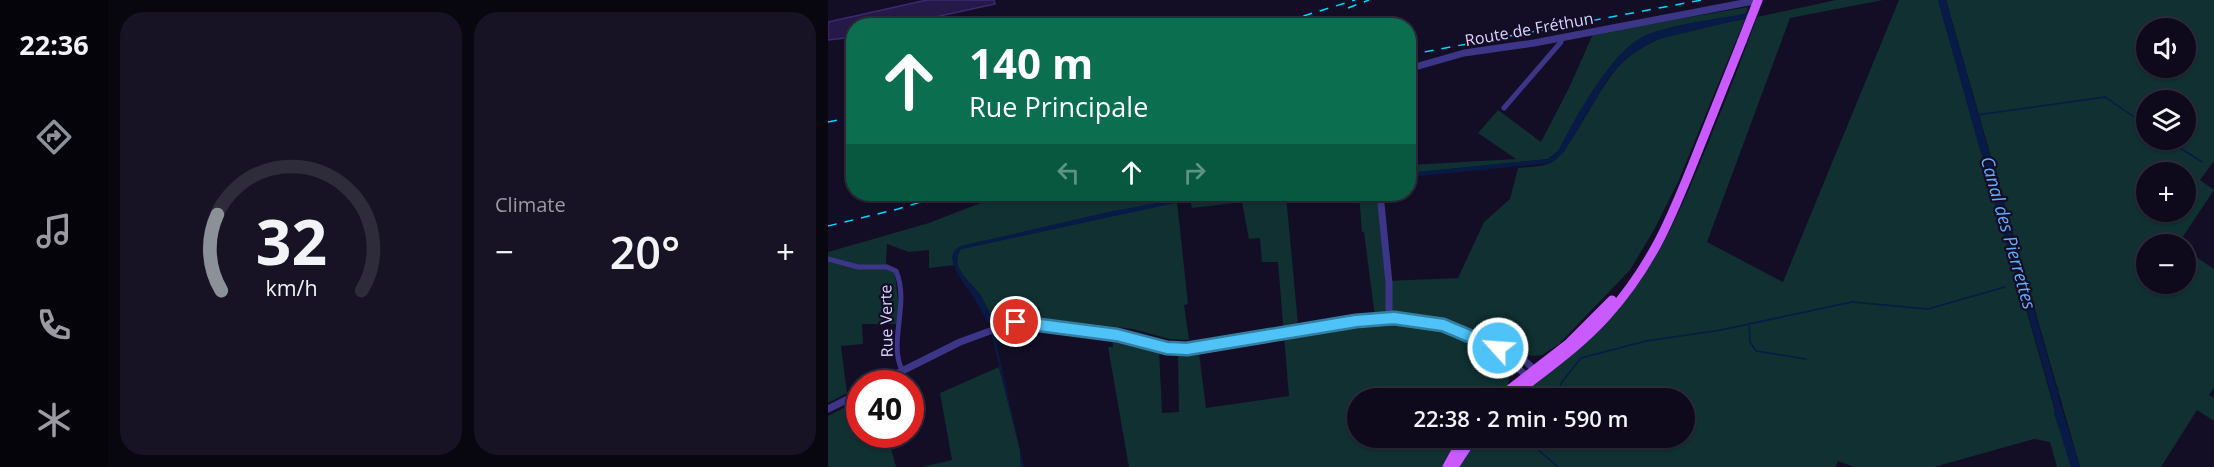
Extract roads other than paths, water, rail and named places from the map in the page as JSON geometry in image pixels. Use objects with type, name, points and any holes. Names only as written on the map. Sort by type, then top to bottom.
[{"type":"main road","points":[[1514,388],[1582,341],[1627,291],[1667,229],[1760,0]]},
{"type":"main road","points":[[1519,388],[1528,379]]},
{"type":"main road","points":[[1447,467],[1457,448]]},
{"type":"main road","points":[[1454,467],[1466,448]]},
{"type":"street","name":"Route de Fréthun","points":[[1416,67],[1464,53],[1560,38],[1760,0]]},
{"type":"street","points":[[1504,108],[1561,42],[1560,38]]},
{"type":"street","points":[[1381,201],[1389,283],[1389,318]]},
{"type":"street","name":"Rue Verte","points":[[828,259],[858,267],[887,267],[896,271],[902,307],[897,355],[902,370]]},
{"type":"street","points":[[902,370],[987,331],[1016,322],[1126,336],[1167,348],[1187,349],[1389,318],[1439,324],[1524,360],[1538,372]]},
{"type":"street","points":[[1486,342],[1509,358],[1528,379]]},
{"type":"street","points":[[828,409],[846,400]]},
{"type":"water","name":"Canal des Pierrettes","points":[[1938,0],[1946,0],[2080,467],[2071,467],[2054,413],[2055,408]]},
{"type":"water","points":[[1749,13],[1747,18],[1655,40],[1625,59],[1607,80],[1564,152],[1551,163],[1416,176],[1416,172],[1548,159],[1559,150],[1585,104],[1619,56],[1644,36],[1695,22]]},
{"type":"water","points":[[1168,201],[1184,201],[961,249],[958,255],[958,266],[982,298],[993,322],[988,323],[955,269],[953,256],[955,250],[961,246],[1113,211]]},
{"type":"water","points":[[991,333],[994,333],[1024,467],[1021,467],[1020,450]]},
{"type":"waterway","points":[[1977,115],[2105,97],[2136,118]]},
{"type":"waterway","points":[[2183,150],[2202,162]]},
{"type":"waterway","name":"Canal des Pierrettes","points":[[1559,388],[1581,358],[1646,341],[1721,330],[1852,302],[1928,309],[2005,287]]},
{"type":"waterway","points":[[1749,324],[1750,342],[1756,351],[1806,359]]},
{"type":"waterway","points":[[1536,448],[1558,467]]},
{"type":"railway","points":[[1297,18],[1355,0]]},
{"type":"railway","points":[[1348,8],[1369,0]]},
{"type":"railway","points":[[1416,54],[1702,0]]},
{"type":"railway","points":[[828,122],[846,119]]},
{"type":"railway","points":[[828,226],[924,201]]}]
